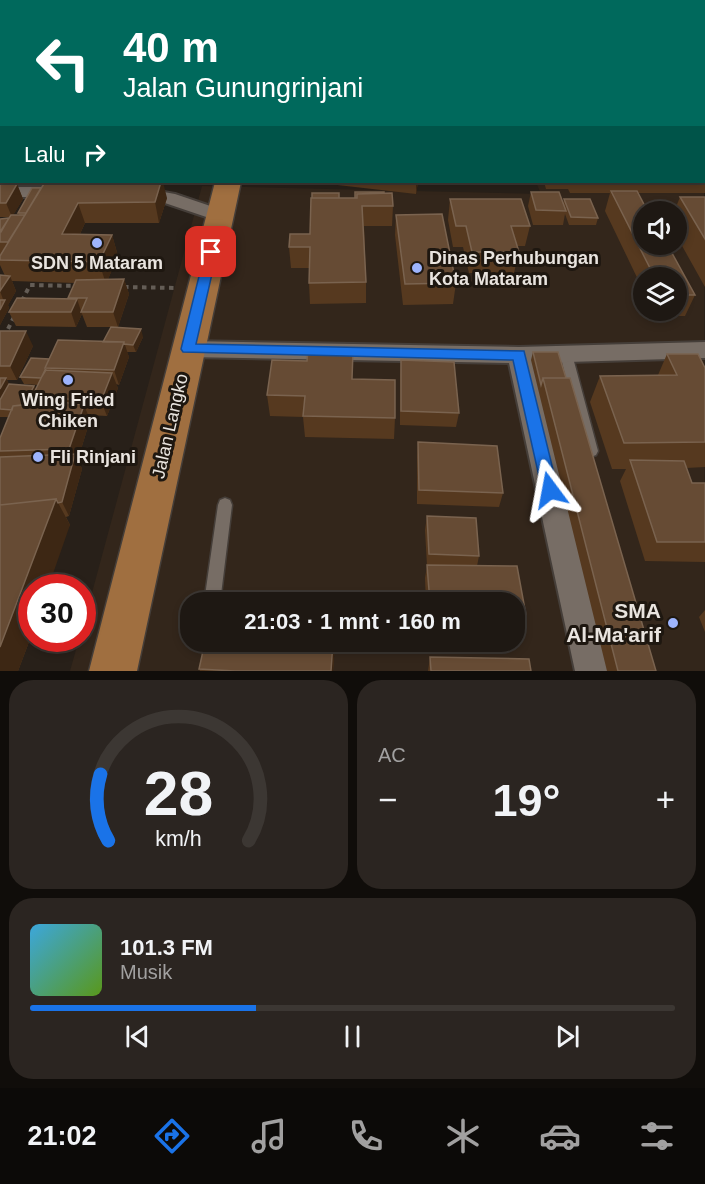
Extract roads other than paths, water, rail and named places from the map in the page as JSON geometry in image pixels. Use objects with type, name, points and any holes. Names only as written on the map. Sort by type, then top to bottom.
[{"type":"main road","name":"Jalan Langko","points":[[113,671],[224,199]]},
{"type":"street","points":[[0,192],[84,192]]},
{"type":"street","points":[[119,192],[151,193],[168,197],[189,207],[224,199]]},
{"type":"street","points":[[188,349],[519,355],[705,350]]},
{"type":"street","points":[[519,355],[592,671]]},
{"type":"lane","points":[[566,354],[595,465]]},
{"type":"lane","points":[[213,592],[225,506]]},
{"type":"place","name":"SDN 5 Mataram","points":[[97,243]]},
{"type":"place","name":"Dinas Perhubungan Kota Mataram","points":[[417,268]]},
{"type":"place","name":"Wing Fried Chiken","points":[[68,380]]},
{"type":"place","name":"Fli Rinjani","points":[[38,457]]},
{"type":"place","name":"SMA Al-Ma'arif","points":[[673,623]]}]
